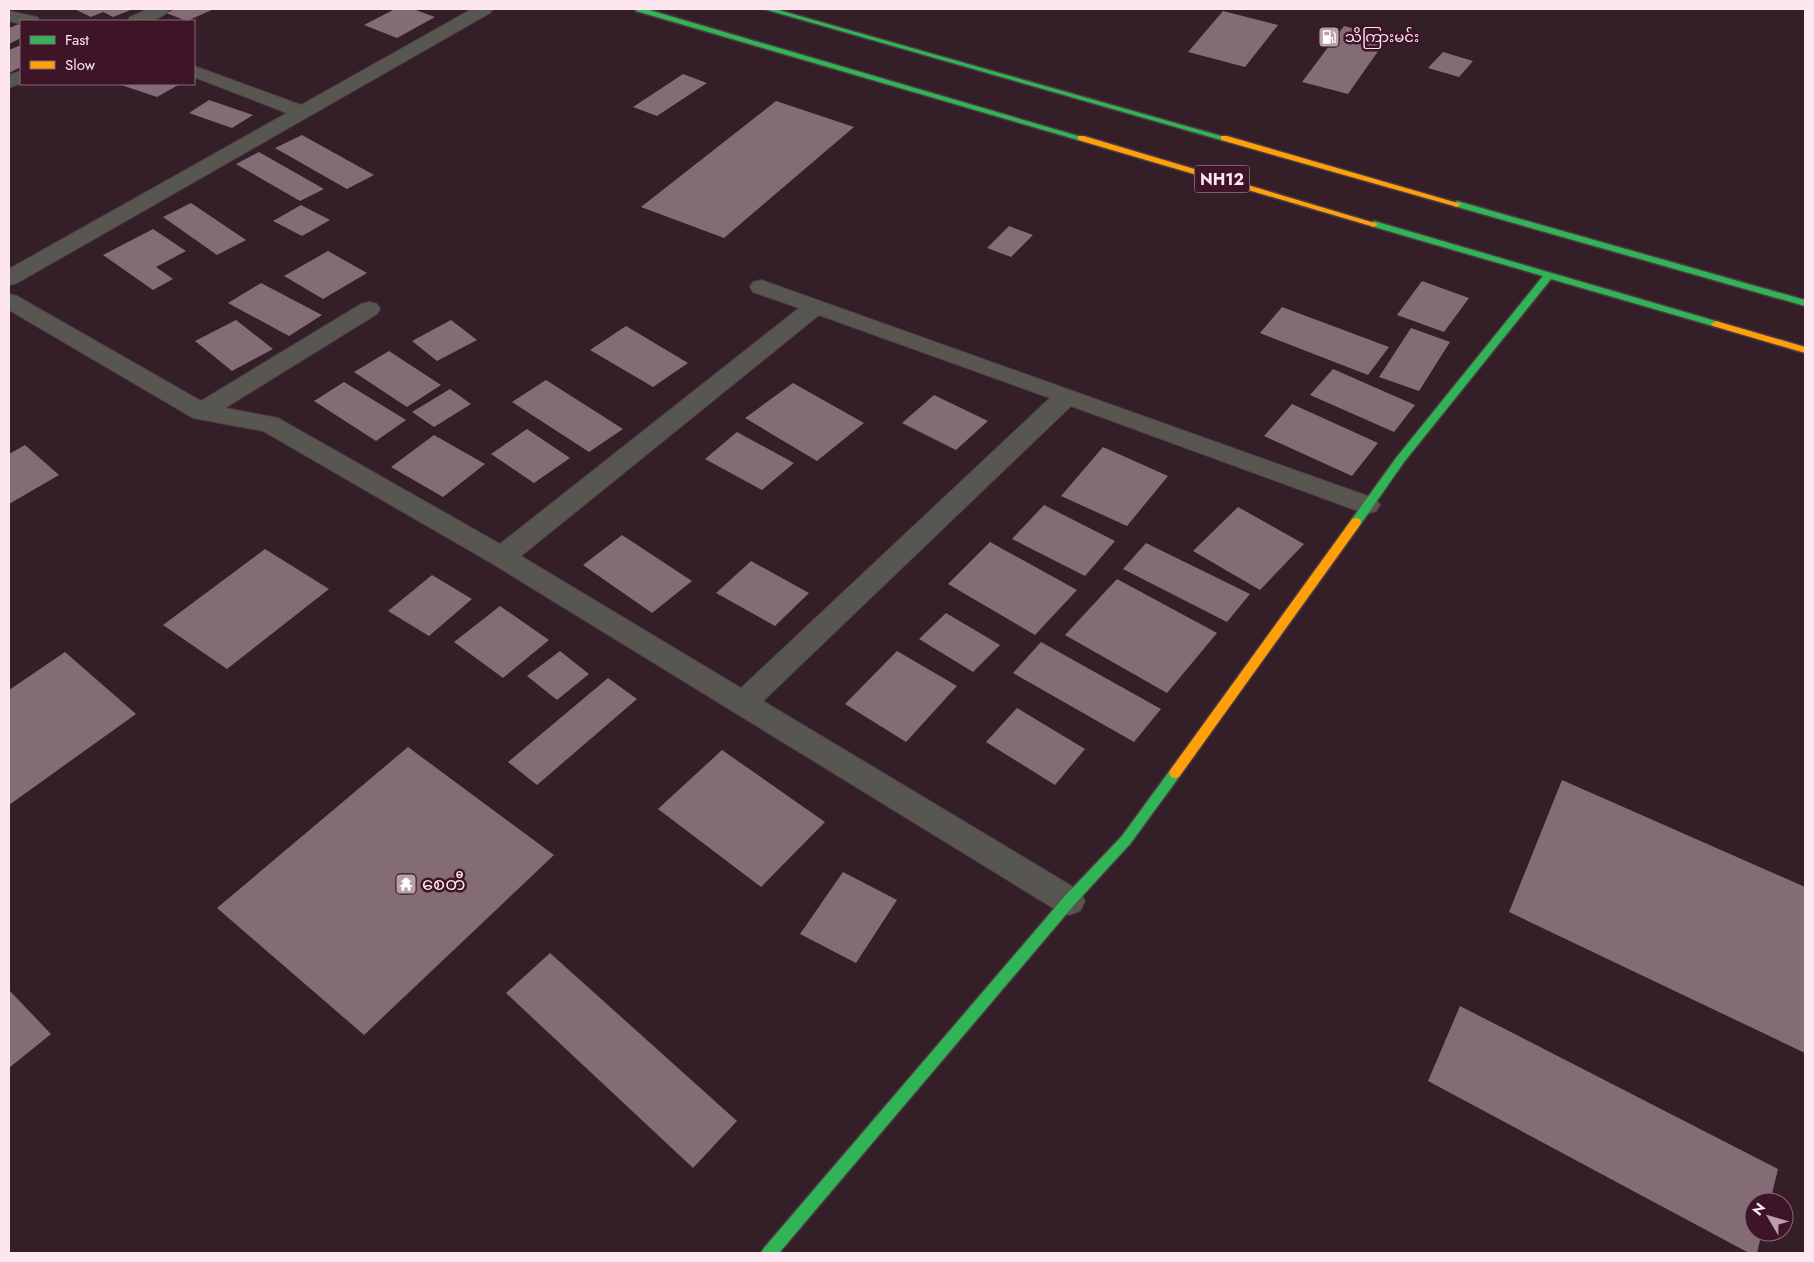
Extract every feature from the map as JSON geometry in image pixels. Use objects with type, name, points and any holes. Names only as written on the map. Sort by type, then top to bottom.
[{"type":"main road","name":"NH12","points":[[639,9],[1805,350]]},
{"type":"main road","name":"NH12","points":[[768,9],[1805,303]]},
{"type":"main road","points":[[769,1253],[1069,901],[1126,840],[1400,460],[1549,275]]},
{"type":"street","points":[[138,20],[161,9]]},
{"type":"street","points":[[9,278],[484,9]]},
{"type":"street","points":[[9,16],[27,20]]},
{"type":"street","points":[[195,72],[302,112]]},
{"type":"street","points":[[760,288],[1067,396],[1367,505]]},
{"type":"street","points":[[9,301],[200,412],[269,424],[502,557],[1069,901]]},
{"type":"street","points":[[502,557],[815,307]]},
{"type":"street","points":[[200,412],[369,309]]},
{"type":"street","points":[[743,703],[1067,396]]},
{"type":"building","points":[[74,9],[133,9],[113,17],[103,12],[91,17]]},
{"type":"building","points":[[175,9],[214,9],[189,20],[166,13]]},
{"type":"building","points":[[395,9],[413,9],[435,17],[397,38],[364,25]]},
{"type":"building","points":[[1223,11],[1278,25],[1245,67],[1188,52]]},
{"type":"building","points":[[20,24],[20,38],[9,44],[9,28]]},
{"type":"building","points":[[1344,26],[1388,37],[1348,94],[1302,82]]},
{"type":"building","points":[[20,45],[20,68],[9,73],[9,50]]},
{"type":"building","points":[[1443,52],[1473,61],[1459,77],[1428,68]]},
{"type":"building","points":[[683,74],[707,83],[657,116],[633,107]]},
{"type":"building","points":[[121,85],[178,85],[157,97]]},
{"type":"building","points":[[209,100],[253,115],[232,128],[189,113]]},
{"type":"building","points":[[776,101],[854,127],[724,238],[641,207]]},
{"type":"building","points":[[302,135],[374,175],[347,189],[275,148]]},
{"type":"building","points":[[259,152],[324,189],[300,201],[236,164]]},
{"type":"building","points":[[191,203],[246,240],[217,255],[163,217]]},
{"type":"building","points":[[301,205],[330,220],[302,236],[273,221]]},
{"type":"building","points":[[1009,226],[1033,235],[1011,257],[987,248]]},
{"type":"building","points":[[153,229],[186,251],[156,267],[173,279],[153,290],[103,255]]},
{"type":"building","points":[[328,251],[367,273],[323,299],[284,276]]},
{"type":"building","points":[[1422,281],[1469,298],[1444,332],[1397,315]]},
{"type":"building","points":[[261,283],[322,315],[289,336],[228,303]]},
{"type":"building","points":[[1282,307],[1389,347],[1368,375],[1260,333]]},
{"type":"building","points":[[236,320],[273,349],[232,371],[195,341]]},
{"type":"building","points":[[451,320],[477,340],[437,361],[412,341]]},
{"type":"building","points":[[626,326],[688,363],[653,387],[590,350]]},
{"type":"building","points":[[1411,328],[1450,342],[1419,391],[1379,377]]},
{"type":"building","points":[[389,351],[441,385],[407,407],[354,372]]},
{"type":"building","points":[[1333,369],[1415,405],[1394,432],[1310,395]]},
{"type":"building","points":[[546,380],[623,429],[589,452],[512,402]]},
{"type":"building","points":[[344,382],[406,420],[376,441],[314,401]]},
{"type":"building","points":[[793,383],[864,423],[817,461],[745,418]]},
{"type":"building","points":[[450,389],[471,404],[434,427],[412,412]]},
{"type":"building","points":[[934,395],[988,421],[956,450],[902,423]]},
{"type":"building","points":[[1292,404],[1378,443],[1352,476],[1264,436]]},
{"type":"building","points":[[527,429],[570,458],[534,483],[491,454]]},
{"type":"building","points":[[737,432],[794,463],[762,490],[705,459]]},
{"type":"building","points":[[434,435],[485,464],[443,497],[391,467]]},
{"type":"building","points":[[25,445],[59,475],[9,504],[9,454]]},
{"type":"building","points":[[1103,447],[1168,476],[1127,526],[1061,496]]},
{"type":"building","points":[[1044,505],[1115,541],[1085,576],[1012,539]]},
{"type":"building","points":[[1238,507],[1304,544],[1260,590],[1193,551]]},
{"type":"building","points":[[622,535],[692,581],[652,613],[583,565]]},
{"type":"building","points":[[990,542],[1077,590],[1035,635],[948,584]]},
{"type":"building","points":[[1146,543],[1250,594],[1227,622],[1123,569]]},
{"type":"building","points":[[265,549],[329,589],[227,669],[163,625]]},
{"type":"building","points":[[751,561],[809,593],[775,626],[716,593]]},
{"type":"building","points":[[432,575],[472,599],[429,636],[388,611]]},
{"type":"building","points":[[1117,579],[1217,633],[1167,693],[1065,635]]},
{"type":"building","points":[[500,606],[549,640],[503,678],[454,642]]},
{"type":"building","points":[[946,613],[1000,645],[973,672],[919,639]]},
{"type":"building","points":[[1041,642],[1161,709],[1134,742],[1013,673]]},
{"type":"building","points":[[560,651],[589,674],[557,700],[527,676]]},
{"type":"building","points":[[897,651],[957,686],[906,742],[845,704]]},
{"type":"building","points":[[65,652],[136,714],[9,805],[9,690]]},
{"type":"building","points":[[608,678],[637,699],[537,785],[508,762]]},
{"type":"building","points":[[1017,708],[1085,749],[1055,785],[986,742]]},
{"type":"building","points":[[408,747],[554,855],[364,1035],[217,908]]},
{"type":"building","points":[[722,750],[825,822],[761,887],[658,809]]},
{"type":"building","points":[[1562,780],[1805,887],[1805,1053],[1509,912]]},
{"type":"building","points":[[843,872],[897,900],[856,963],[800,934]]},
{"type":"building","points":[[550,953],[737,1121],[693,1168],[506,993]]},
{"type":"building","points":[[9,990],[51,1034],[9,1068]]},
{"type":"building","points":[[1460,1006],[1778,1169],[1772,1192],[1744,1192],[1744,1242],[1760,1242],[1757,1253],[1749,1253],[1428,1081]]},
{"type":"traffic: fast","points":[[639,9],[1081,138]]},
{"type":"traffic: fast","points":[[768,9],[1224,138]]},
{"type":"traffic: fast","points":[[1457,204],[1805,303]]},
{"type":"traffic: fast","points":[[1374,224],[1716,324]]},
{"type":"traffic: fast","points":[[1356,522],[1400,460],[1549,275]]},
{"type":"traffic: fast","points":[[769,1253],[1069,901],[1126,840],[1175,773]]},
{"type":"traffic: slow","points":[[1081,138],[1374,224]]},
{"type":"traffic: slow","points":[[1224,138],[1457,204]]},
{"type":"traffic: slow","points":[[1716,324],[1805,350]]},
{"type":"traffic: slow","points":[[1175,773],[1356,522]]},
{"type":"place","name":"သိကြားမင်း","points":[[1329,37]]},
{"type":"place","name":"စေတီ","points":[[406,884]]}]
